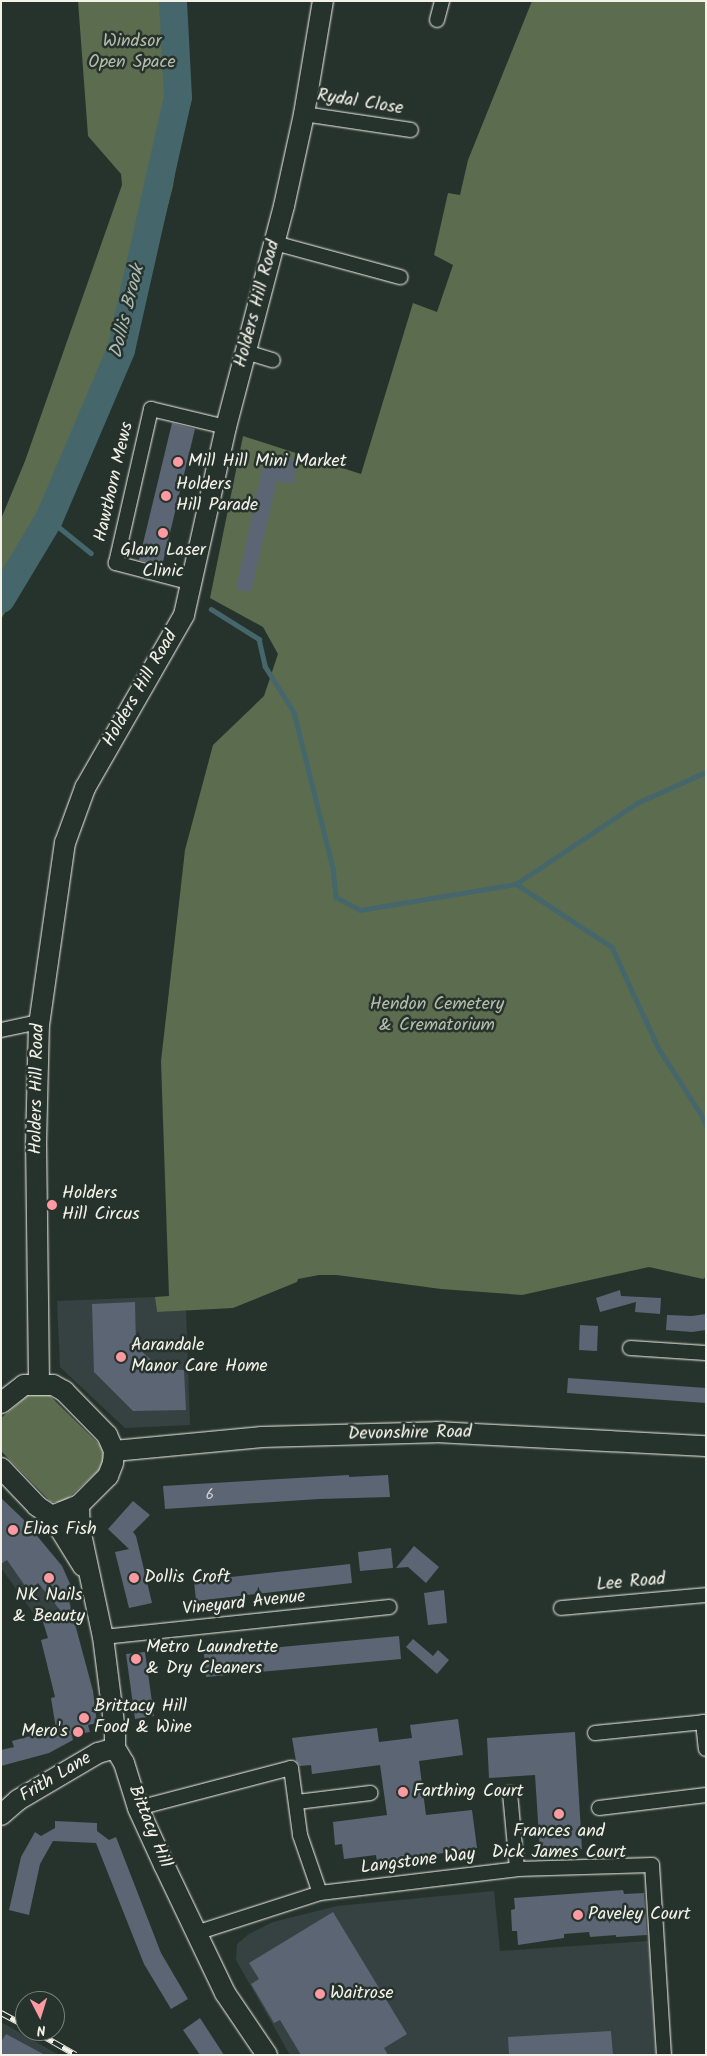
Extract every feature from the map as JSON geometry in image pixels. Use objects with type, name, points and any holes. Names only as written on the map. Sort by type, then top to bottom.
[{"type":"main road","name":"Holders Hill Road","points":[[39,1383],[36,1145],[39,1025],[65,843],[85,788],[184,615],[226,427],[275,243],[304,114],[323,1]]},
{"type":"main road","points":[[1,1403],[24,1385],[39,1383],[53,1385],[64,1391],[107,1435],[114,1451],[113,1463],[108,1476],[79,1505],[52,1516],[37,1506],[1,1468]]},
{"type":"main road","name":"Devonshire Road","points":[[114,1451],[262,1438],[436,1432],[706,1446]]},
{"type":"main road","name":"Bittacy Hill","points":[[79,1505],[80,1529],[103,1637],[115,1731],[115,1748],[124,1763],[138,1808],[225,1993],[267,2055]]},
{"type":"main road","name":"Bittacy Hill","points":[[52,1516],[91,1578]]},
{"type":"main road","name":"Frith Lane","points":[[1,1814],[18,1800],[98,1754],[115,1748]]},
{"type":"street","points":[[437,20],[442,1]]},
{"type":"street","name":"Rydal Close","points":[[304,114],[411,130]]},
{"type":"street","points":[[275,243],[400,277]]},
{"type":"street","points":[[246,352],[273,360]]},
{"type":"street","name":"Hawthorn Mews","points":[[192,583],[116,563],[151,409],[226,427]]},
{"type":"street","points":[[1,1030],[24,1025],[39,1025]]},
{"type":"street","points":[[630,1348],[706,1353]]},
{"type":"street","name":"Lee Road","points":[[561,1608],[706,1594]]},
{"type":"street","name":"Vineyard Avenue","points":[[103,1637],[389,1607]]},
{"type":"street","points":[[595,1733],[704,1722],[706,1749]]},
{"type":"street","points":[[138,1808],[291,1768],[300,1835],[320,1893]]},
{"type":"street","points":[[510,1792],[517,1869]]},
{"type":"street","points":[[297,1802],[370,1793]]},
{"type":"street","points":[[599,1808],[706,1796]]},
{"type":"street","name":"Langstone Way","points":[[196,1933],[320,1893],[517,1869],[652,1865],[664,2055]]},
{"type":"shaded area","points":[[155,1297],[157,1312],[186,1310],[190,1425],[125,1428],[60,1367],[57,1301]]},
{"type":"shaded area","points":[[1,1498],[23,1519],[62,1566],[74,1593],[69,1597],[71,1607],[34,1614],[1,1568]]},
{"type":"shaded area","points":[[494,1891],[500,1951],[649,1941],[656,2055],[290,2055],[236,1960],[237,1944],[249,1934],[273,1922],[337,1906]]},
{"type":"shaded area","points":[[1,2022],[15,2030],[15,2041],[34,2041],[59,2055],[1,2055]]},
{"type":"green space","name":"Windsor Open Space","points":[[78,1],[183,1],[184,36],[177,133],[181,134],[173,186],[150,275],[111,394],[46,547],[1,619],[1,519],[25,461],[122,185],[121,174],[88,136]]},
{"type":"green space","name":"Hendon Cemetery & Crematorium","points":[[532,1],[706,1],[706,1277],[703,1279],[649,1267],[522,1295],[441,1289],[337,1275],[319,1275],[298,1279],[297,1282],[233,1308],[157,1312],[155,1297],[169,1296],[161,1061],[185,850],[213,745],[264,696],[278,654],[263,627],[210,598],[243,436],[361,474],[413,303],[437,312],[453,265],[434,255],[448,193],[460,195],[468,160]]},
{"type":"green space","points":[[37,1394],[49,1395],[101,1446],[104,1457],[99,1470],[64,1502],[51,1502],[1,1451],[1,1418],[27,1396]]},
{"type":"building","name":"Holders Hill Parade","points":[[172,423],[195,429],[162,566],[139,560]]},
{"type":"building","points":[[266,452],[298,460],[293,484],[277,481],[251,592],[236,589]]},
{"type":"building","points":[[620,1290],[621,1296],[661,1298],[660,1314],[635,1312],[636,1302],[600,1312],[596,1298]]},
{"type":"building","name":"Aarandale Manor Care Home","points":[[135,1302],[136,1346],[161,1369],[184,1370],[186,1410],[133,1411],[94,1372],[92,1304]]},
{"type":"building","points":[[706,1314],[706,1330],[692,1332],[666,1330],[667,1315],[692,1316]]},
{"type":"building","points":[[580,1325],[598,1326],[597,1351],[579,1350]]},
{"type":"building","points":[[568,1378],[706,1388],[706,1403],[567,1393]]},
{"type":"building","points":[[349,1475],[349,1477],[388,1475],[390,1497],[319,1499],[165,1509],[163,1486]]},
{"type":"building","points":[[1,1498],[23,1519],[62,1566],[74,1593],[68,1598],[93,1691],[97,1723],[88,1725],[90,1732],[72,1735],[73,1740],[49,1753],[1,1766],[1,1750],[14,1747],[12,1741],[56,1729],[51,1698],[55,1697],[41,1640],[48,1638],[43,1622],[50,1621],[48,1614],[60,1610],[38,1583],[28,1590],[7,1560],[1,1564]]},
{"type":"building","name":"Dollis Croft","points":[[133,1501],[150,1515],[133,1532],[136,1536],[152,1603],[129,1608],[115,1552],[129,1549],[108,1529]]},
{"type":"building","points":[[414,1546],[439,1567],[426,1583],[408,1567],[396,1568]]},
{"type":"building","points":[[391,1548],[393,1568],[360,1571],[358,1552]]},
{"type":"building","points":[[350,1564],[352,1583],[196,1601],[194,1581]]},
{"type":"building","points":[[444,1590],[447,1623],[428,1625],[424,1593]]},
{"type":"building","points":[[399,1636],[401,1659],[206,1677],[204,1654]]},
{"type":"building","points":[[413,1639],[433,1656],[438,1650],[449,1660],[437,1674],[406,1647]]},
{"type":"building","points":[[145,1652],[154,1716],[135,1719],[126,1654]]},
{"type":"building","name":"Farthing Court","points":[[458,1719],[463,1755],[419,1761],[426,1815],[472,1810],[477,1848],[377,1863],[376,1855],[344,1859],[342,1844],[335,1845],[333,1822],[387,1815],[380,1765],[312,1774],[311,1765],[300,1766],[296,1761],[292,1738],[377,1728],[379,1742],[412,1738],[410,1725]]},
{"type":"building","name":"Frances and Dick James Court","points":[[575,1732],[582,1849],[540,1852],[535,1775],[489,1778],[487,1738]]},
{"type":"building","points":[[55,1821],[97,1823],[97,1831],[109,1840],[116,1837],[161,1953],[188,1999],[171,2009],[144,1964],[96,1843],[53,1841],[40,1864],[29,1915],[9,1910],[21,1857],[35,1832],[41,1836],[55,1828]]},
{"type":"building","name":"Paveley Court","points":[[623,1890],[624,1894],[644,1893],[647,1935],[590,1937],[589,1932],[564,1934],[564,1938],[518,1945],[517,1931],[512,1931],[511,1910],[515,1909],[514,1898]]},
{"type":"building","name":"Waitrose","points":[[333,1912],[407,2034],[384,2048],[388,2055],[301,2055],[280,2020],[274,2023],[251,1984],[259,1979],[249,1963]]},
{"type":"building","points":[[200,2018],[224,2055],[200,2055],[183,2030]]},
{"type":"building","points":[[611,2031],[613,2055],[509,2055],[508,2037]]},
{"type":"building","points":[[6,2034],[15,2039],[15,2041],[19,2041],[45,2055],[1,2055],[1,2042]]},
{"type":"waterway","name":"Dollis Brook","points":[[1,599],[49,519],[121,350],[178,97],[173,1]]},
{"type":"waterway","points":[[49,519],[91,553]]},
{"type":"waterway","points":[[211,609],[259,639],[265,666],[294,712],[333,868],[336,897],[360,910],[516,884],[637,803],[706,772]]},
{"type":"waterway","points":[[516,884],[612,947],[659,1049],[703,1117],[706,1125]]},
{"type":"railway","points":[[1,2013],[15,2021]]},
{"type":"railway","points":[[52,2041],[76,2055]]},
{"type":"place","name":"Mill Hill Mini Market","points":[[178,462]]},
{"type":"place","name":"Holders Hill Parade","points":[[166,496]]},
{"type":"place","name":"Glam Laser Clinic","points":[[163,533]]},
{"type":"place","name":"Holders Hill Circus","points":[[52,1205]]},
{"type":"place","name":"Aarandale Manor Care Home","points":[[121,1357]]},
{"type":"place","name":"Elias Fish","points":[[13,1530]]},
{"type":"place","name":"NK Nails & Beauty","points":[[49,1578]]},
{"type":"place","name":"Dollis Croft","points":[[134,1578]]},
{"type":"place","name":"Metro Laundrette & Dry Cleaners","points":[[136,1659]]},
{"type":"place","name":"Brittacy Hill Food & Wine","points":[[84,1718]]},
{"type":"place","name":"Mero's","points":[[78,1732]]},
{"type":"place","name":"Farthing Court","points":[[403,1792]]},
{"type":"place","name":"Frances and Dick James Court","points":[[559,1814]]},
{"type":"place","name":"Paveley Court","points":[[578,1915]]},
{"type":"place","name":"Waitrose","points":[[320,1994]]}]
